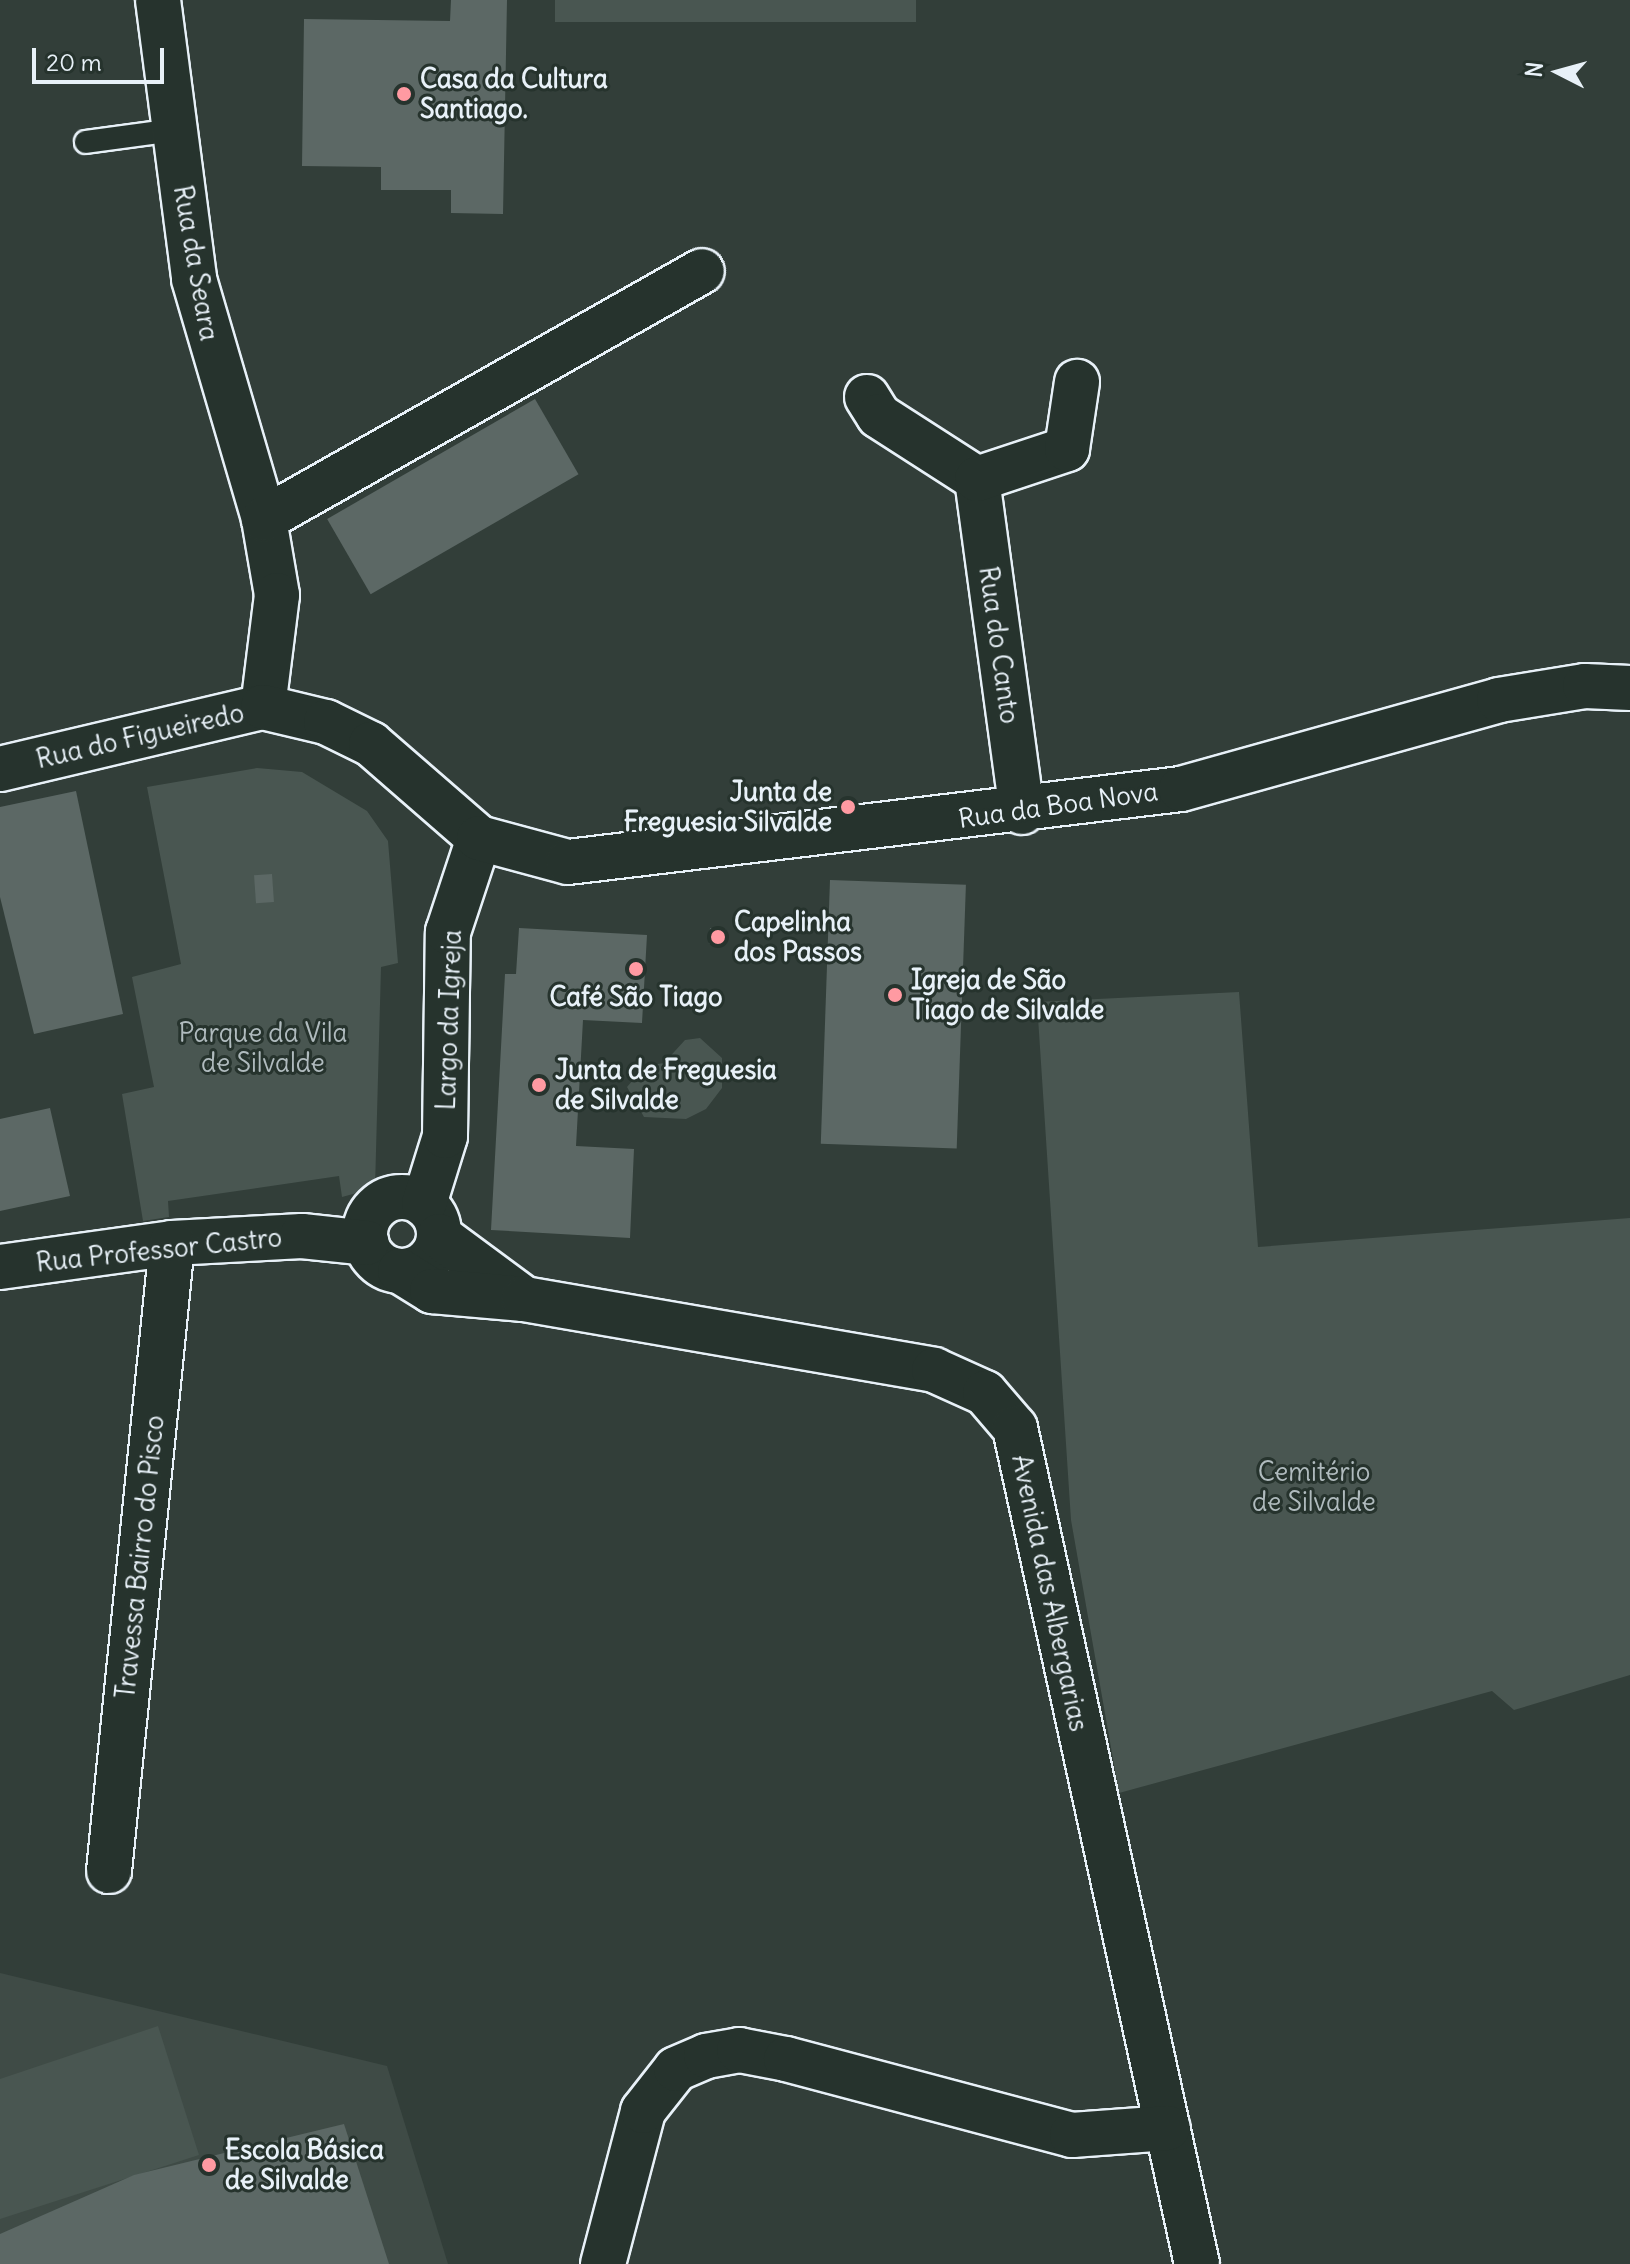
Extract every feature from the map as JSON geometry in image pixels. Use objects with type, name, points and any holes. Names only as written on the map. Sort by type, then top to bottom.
[{"type":"street","name":"Rua da Seara","points":[[158,0],[194,279],[264,519],[277,595],[263,707]]},
{"type":"street","points":[[264,519],[702,271]]},
{"type":"street","points":[[867,397],[879,416],[977,479],[1067,449],[1077,382]]},
{"type":"street","name":"Rua do Canto","points":[[977,479],[1022,812]]},
{"type":"street","name":"Rua da Boa Nova","points":[[479,838],[568,862],[1022,812],[1181,789],[1499,700],[1585,686],[1630,688]]},
{"type":"street","name":"Rua do Figueiredo","points":[[0,769],[263,707],[326,722],[371,744],[479,838]]},
{"type":"street","name":"Largo da Igreja","points":[[400,1271],[423,1265],[432,1220],[445,1136],[448,932],[479,838]]},
{"type":"street","points":[[400,1271],[379,1263],[367,1243],[369,1219],[387,1201],[432,1220]]},
{"type":"street","name":"Avenida das Albergarias","points":[[432,1220],[524,1299]]},
{"type":"street","name":"Rua Professor Castro","points":[[0,1267],[172,1243],[302,1236],[367,1243]]},
{"type":"street","name":"Travessa Bairro do Pisco","points":[[109,1871],[172,1243]]},
{"type":"street","name":"Avenida das Albergarias","points":[[400,1271],[432,1291],[524,1299],[934,1370],[985,1393],[1015,1428],[1197,2264]]},
{"type":"street","points":[[603,2264],[643,2111],[676,2069],[706,2056],[739,2050],[786,2059],[1072,2135],[1168,2128]]},
{"type":"lane","points":[[86,142],[175,130]]},
{"type":"shaded area","name":"Escola Básica de Silvalde","points":[[0,1973],[387,2066],[448,2264],[0,2264]]},
{"type":"green space","points":[[555,0],[916,0],[916,22],[555,22]]},
{"type":"green space","name":"Parque da Vila de Silvalde","points":[[257,768],[302,772],[367,811],[388,841],[398,963],[381,967],[375,1188],[342,1197],[339,1176],[168,1201],[169,1217],[143,1221],[122,1094],[154,1087],[132,977],[181,964],[147,787]]},
{"type":"green space","name":"Cemitério de Silvalde","points":[[1239,992],[1258,1247],[1630,1218],[1630,1675],[1514,1710],[1492,1691],[1119,1793],[1071,1520],[1037,1002]]},
{"type":"green space","points":[[700,1038],[722,1058],[722,1088],[706,1109],[686,1119],[644,1117],[627,1087],[645,1066],[664,1063],[685,1040]]},
{"type":"green space","points":[[158,2026],[199,2155],[0,2219],[0,2079]]},
{"type":"building","name":"Casa da Cultura Santiago.","points":[[451,0],[507,0],[503,214],[451,213],[451,190],[381,190],[381,167],[302,166],[304,19],[450,21]]},
{"type":"building","points":[[535,399],[578,474],[371,594],[327,519]]},
{"type":"building","points":[[76,791],[123,1014],[34,1034],[0,897],[0,807]]},
{"type":"building","points":[[272,874],[274,902],[256,903],[254,875]]},
{"type":"building","name":"Igreja de São Tiago de Silvalde","points":[[830,880],[966,885],[957,1149],[821,1144]]},
{"type":"building","name":"Junta de Freguesia de Silvalde","points":[[519,928],[647,935],[642,1023],[583,1020],[576,1146],[634,1149],[630,1238],[491,1230],[505,974],[516,974]]},
{"type":"building","name":"Capelinha dos Passos","points":[[710,928],[726,929],[725,945],[709,944]]},
{"type":"building","points":[[50,1108],[70,1196],[0,1211],[0,1119]]},
{"type":"building","points":[[344,2124],[389,2264],[0,2264],[0,2234],[134,2175]]},
{"type":"place","name":"Casa da Cultura Santiago.","points":[[404,94]]},
{"type":"place","name":"Junta de Freguesia Silvalde","points":[[848,807]]},
{"type":"place","name":"Capelinha dos Passos","points":[[718,937]]},
{"type":"place","name":"Café São Tiago","points":[[636,969]]},
{"type":"place","name":"Igreja de São Tiago de Silvalde","points":[[895,995]]},
{"type":"place","name":"Junta de Freguesia de Silvalde","points":[[539,1085]]},
{"type":"place","name":"Escola Básica de Silvalde","points":[[209,2165]]}]
